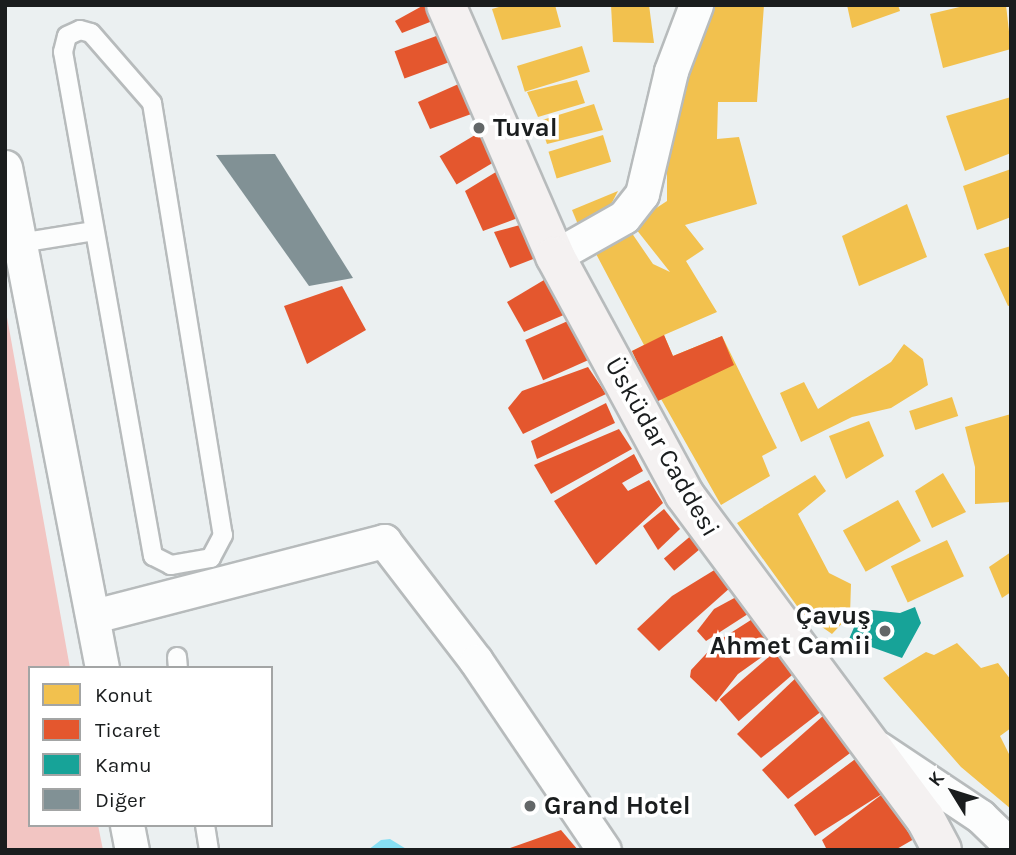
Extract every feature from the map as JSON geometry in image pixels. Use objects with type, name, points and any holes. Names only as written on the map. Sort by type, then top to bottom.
[{"type":"main road","name":"Üsküdar Caddesi","points":[[446,5],[555,256],[684,494],[862,737],[925,818],[942,850]]},
{"type":"street","points":[[555,256],[624,217],[642,194],[671,71],[696,5]]},
{"type":"street","points":[[5,167],[102,666]]},
{"type":"street","points":[[94,616],[384,541],[476,662],[604,850]]},
{"type":"street","points":[[862,737],[980,816],[1011,846]]},
{"type":"street","points":[[127,827],[132,850]]},
{"type":"lane","points":[[80,30],[91,33],[152,103],[223,535],[211,558],[171,565],[153,556],[94,231],[63,51],[68,36],[80,30]]},
{"type":"lane","points":[[20,243],[94,231]]},
{"type":"lane","points":[[205,827],[209,850]]},
{"type":"shaded area","points":[[5,306],[70,666],[28,666],[28,827],[98,827],[103,850],[5,850]]},
{"type":"water","points":[[390,839],[408,850],[368,850],[381,840]]},
{"type":"building: Konut","points":[[506,5],[555,5],[561,27],[502,40],[492,9]]},
{"type":"building: Konut","points":[[611,5],[649,5],[654,43],[613,42]]},
{"type":"building: Konut","points":[[709,5],[764,5],[757,102],[718,102],[717,139],[739,137],[757,204],[685,225],[704,249],[686,261],[717,312],[664,335],[673,356],[722,336],[777,448],[762,456],[770,476],[721,505],[661,399],[656,402],[632,351],[644,345],[594,250],[627,226],[653,264],[670,272],[632,224],[667,201],[667,145]]},
{"type":"building: Konut","points":[[847,5],[898,5],[900,11],[852,28]]},
{"type":"building: Konut","points":[[968,5],[1006,5],[1011,49],[943,68],[930,14]]},
{"type":"building: Konut","points":[[582,46],[590,72],[525,92],[517,66]]},
{"type":"building: Konut","points":[[577,80],[585,103],[538,117],[527,92]]},
{"type":"building: Konut","points":[[1011,97],[1011,153],[965,171],[946,116]]},
{"type":"building: Konut","points":[[594,104],[603,130],[547,144],[539,121]]},
{"type":"building: Konut","points":[[603,135],[611,162],[557,178],[548,152]]},
{"type":"building: Konut","points":[[1011,169],[1011,217],[977,230],[963,186]]},
{"type":"building: Konut","points":[[618,191],[605,216],[579,227],[572,210]]},
{"type":"building: Konut","points":[[907,204],[927,257],[859,286],[842,236]]},
{"type":"building: Konut","points":[[1011,246],[1011,305],[1008,306],[984,254]]},
{"type":"building: Konut","points":[[904,344],[923,359],[928,385],[891,408],[852,417],[801,442],[780,393],[804,382],[818,409],[891,362]]},
{"type":"building: Konut","points":[[952,397],[958,416],[915,430],[909,411]]},
{"type":"building: Konut","points":[[1011,414],[1011,502],[975,504],[975,467],[965,427]]},
{"type":"building: Konut","points":[[869,421],[884,456],[846,479],[829,436]]},
{"type":"building: Konut","points":[[943,473],[966,512],[932,528],[915,491]]},
{"type":"building: Konut","points":[[815,475],[826,491],[798,514],[829,573],[851,584],[850,615],[832,634],[802,613],[737,523]]},
{"type":"building: Konut","points":[[898,500],[921,541],[866,572],[843,531]]},
{"type":"building: Konut","points":[[947,540],[964,576],[908,602],[891,566]]},
{"type":"building: Konut","points":[[1011,552],[1011,592],[1002,598],[989,567]]},
{"type":"building: Konut","points":[[957,643],[981,668],[998,663],[1011,680],[1011,728],[1000,736],[1011,758],[1011,809],[961,767],[883,678],[926,652],[934,655]]},
{"type":"building: Ticaret","points":[[424,5],[431,5],[435,20],[402,33],[395,21]]},
{"type":"building: Ticaret","points":[[450,31],[460,58],[404,78],[395,51]]},
{"type":"building: Ticaret","points":[[463,82],[474,113],[430,129],[418,102]]},
{"type":"building: Ticaret","points":[[485,129],[502,157],[457,185],[440,156]]},
{"type":"building: Ticaret","points":[[504,167],[523,216],[483,231],[465,191]]},
{"type":"building: Ticaret","points":[[520,225],[541,256],[510,268],[494,232]]},
{"type":"building: Ticaret","points":[[549,277],[566,314],[524,332],[507,302]]},
{"type":"building: Ticaret","points":[[342,286],[366,330],[307,364],[284,306]]},
{"type":"building: Ticaret","points":[[570,320],[588,360],[543,380],[525,340]]},
{"type":"building: Ticaret","points":[[664,335],[673,356],[722,336],[734,365],[656,402],[632,351]]},
{"type":"building: Ticaret","points":[[588,367],[606,394],[523,434],[508,408],[522,391]]},
{"type":"building: Ticaret","points":[[606,403],[615,423],[537,459],[531,441]]},
{"type":"building: Ticaret","points":[[619,429],[632,449],[551,494],[534,465]]},
{"type":"building: Ticaret","points":[[634,454],[643,471],[622,483],[628,491],[649,480],[663,503],[596,565],[554,501]]},
{"type":"building: Ticaret","points":[[664,509],[680,529],[658,550],[643,526]]},
{"type":"building: Ticaret","points":[[693,534],[703,546],[674,571],[664,558]]},
{"type":"building: Ticaret","points":[[716,569],[731,587],[659,651],[637,629],[672,596]]},
{"type":"building: Ticaret","points":[[738,596],[751,612],[706,641],[697,631],[714,609]]},
{"type":"building: Ticaret","points":[[754,618],[779,645],[738,674],[716,702],[690,677],[691,670],[718,641]]},
{"type":"building: Ticaret","points":[[780,647],[799,669],[739,721],[720,699]]},
{"type":"building: Ticaret","points":[[801,673],[827,707],[761,758],[737,734]]},
{"type":"building: Ticaret","points":[[832,708],[861,745],[788,799],[762,770]]},
{"type":"building: Ticaret","points":[[862,754],[921,835],[895,850],[827,850],[822,840],[885,792],[815,836],[794,805]]},
{"type":"building: Ticaret","points":[[561,830],[578,850],[507,850],[507,849]]},
{"type":"building: Kamu","name":"Çavuş Ahmet Camii","points":[[915,607],[921,623],[902,658],[849,639],[862,609],[900,613]]},
{"type":"building: Diğer","points":[[275,154],[353,278],[309,286],[216,155]]},
{"type":"place","name":"Tuval","points":[[479,128]]},
{"type":"place","name":"Çavuş Ahmet Camii","points":[[885,631]]},
{"type":"place","name":"Grand Hotel","points":[[530,806]]}]
